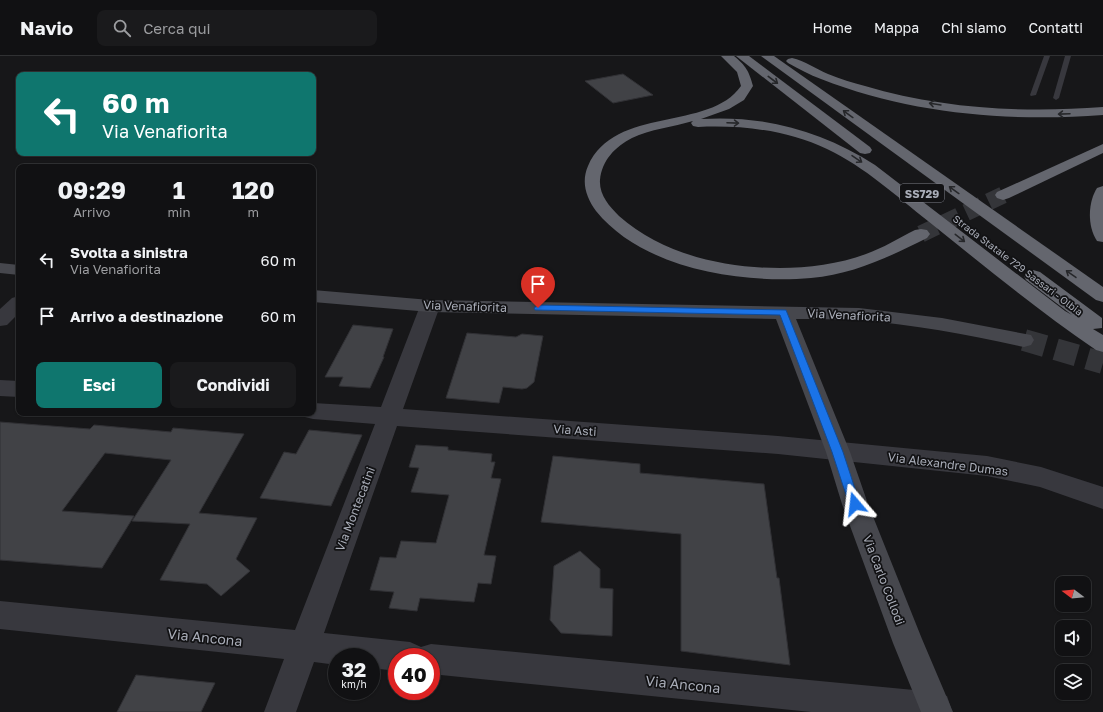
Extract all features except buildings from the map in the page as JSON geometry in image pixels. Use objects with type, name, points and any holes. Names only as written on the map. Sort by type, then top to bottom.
[{"type":"highway","points":[[727,56],[745,73],[747,82],[746,89],[742,96],[725,107],[712,112],[635,132],[608,148],[599,158],[594,171],[592,184],[598,200],[608,215],[640,240],[662,251],[718,268],[757,273],[821,271],[872,258],[921,234]]},
{"type":"highway","name":"Strada Statale 729 Sassari - Olbia","points":[[742,56],[1103,329]]},
{"type":"highway","name":"Strada Statale 729 Sassari - Olbia","points":[[767,56],[1103,296]]},
{"type":"highway","points":[[782,56],[815,73],[847,85],[924,103],[1012,112],[1060,114],[1103,111]]},
{"type":"highway","points":[[652,127],[706,122],[742,123],[783,130],[825,141],[856,158],[870,168],[1058,315],[1103,346]]},
{"type":"highway","points":[[1003,195],[1103,148]]},
{"type":"highway","points":[[1103,192],[1097,214],[1103,236]]},
{"type":"street","points":[[0,268],[16,270]]},
{"type":"street","name":"Via Venafiorita","points":[[316,296],[430,306],[859,314],[909,319],[978,330],[1024,340]]},
{"type":"street","points":[[0,320],[16,305]]},
{"type":"street","name":"Via Montecatini","points":[[280,712],[430,306]]},
{"type":"street","name":"Via Carlo Collodi","points":[[783,312],[838,452],[855,504],[908,643],[936,710]]},
{"type":"street","points":[[0,388],[16,389]]},
{"type":"street","name":"Via Asti","points":[[316,411],[778,445],[838,452]]},
{"type":"street","name":"Via Alexandre Dumas","points":[[838,452],[987,466],[1041,477],[1103,498]]},
{"type":"street","name":"Via Ancona","points":[[0,616],[388,655]]},
{"type":"street","name":"Via Ancona","points":[[440,660],[936,710]]},
{"type":"lane","points":[[1033,95],[1047,56]]},
{"type":"lane","points":[[1056,98],[1068,56]]},
{"type":"tunnel","points":[[921,234],[1003,195]]},
{"type":"tunnel","points":[[1024,340],[1103,363]]},
{"type":"route","points":[[538,308],[783,312],[838,452],[855,504]]}]
